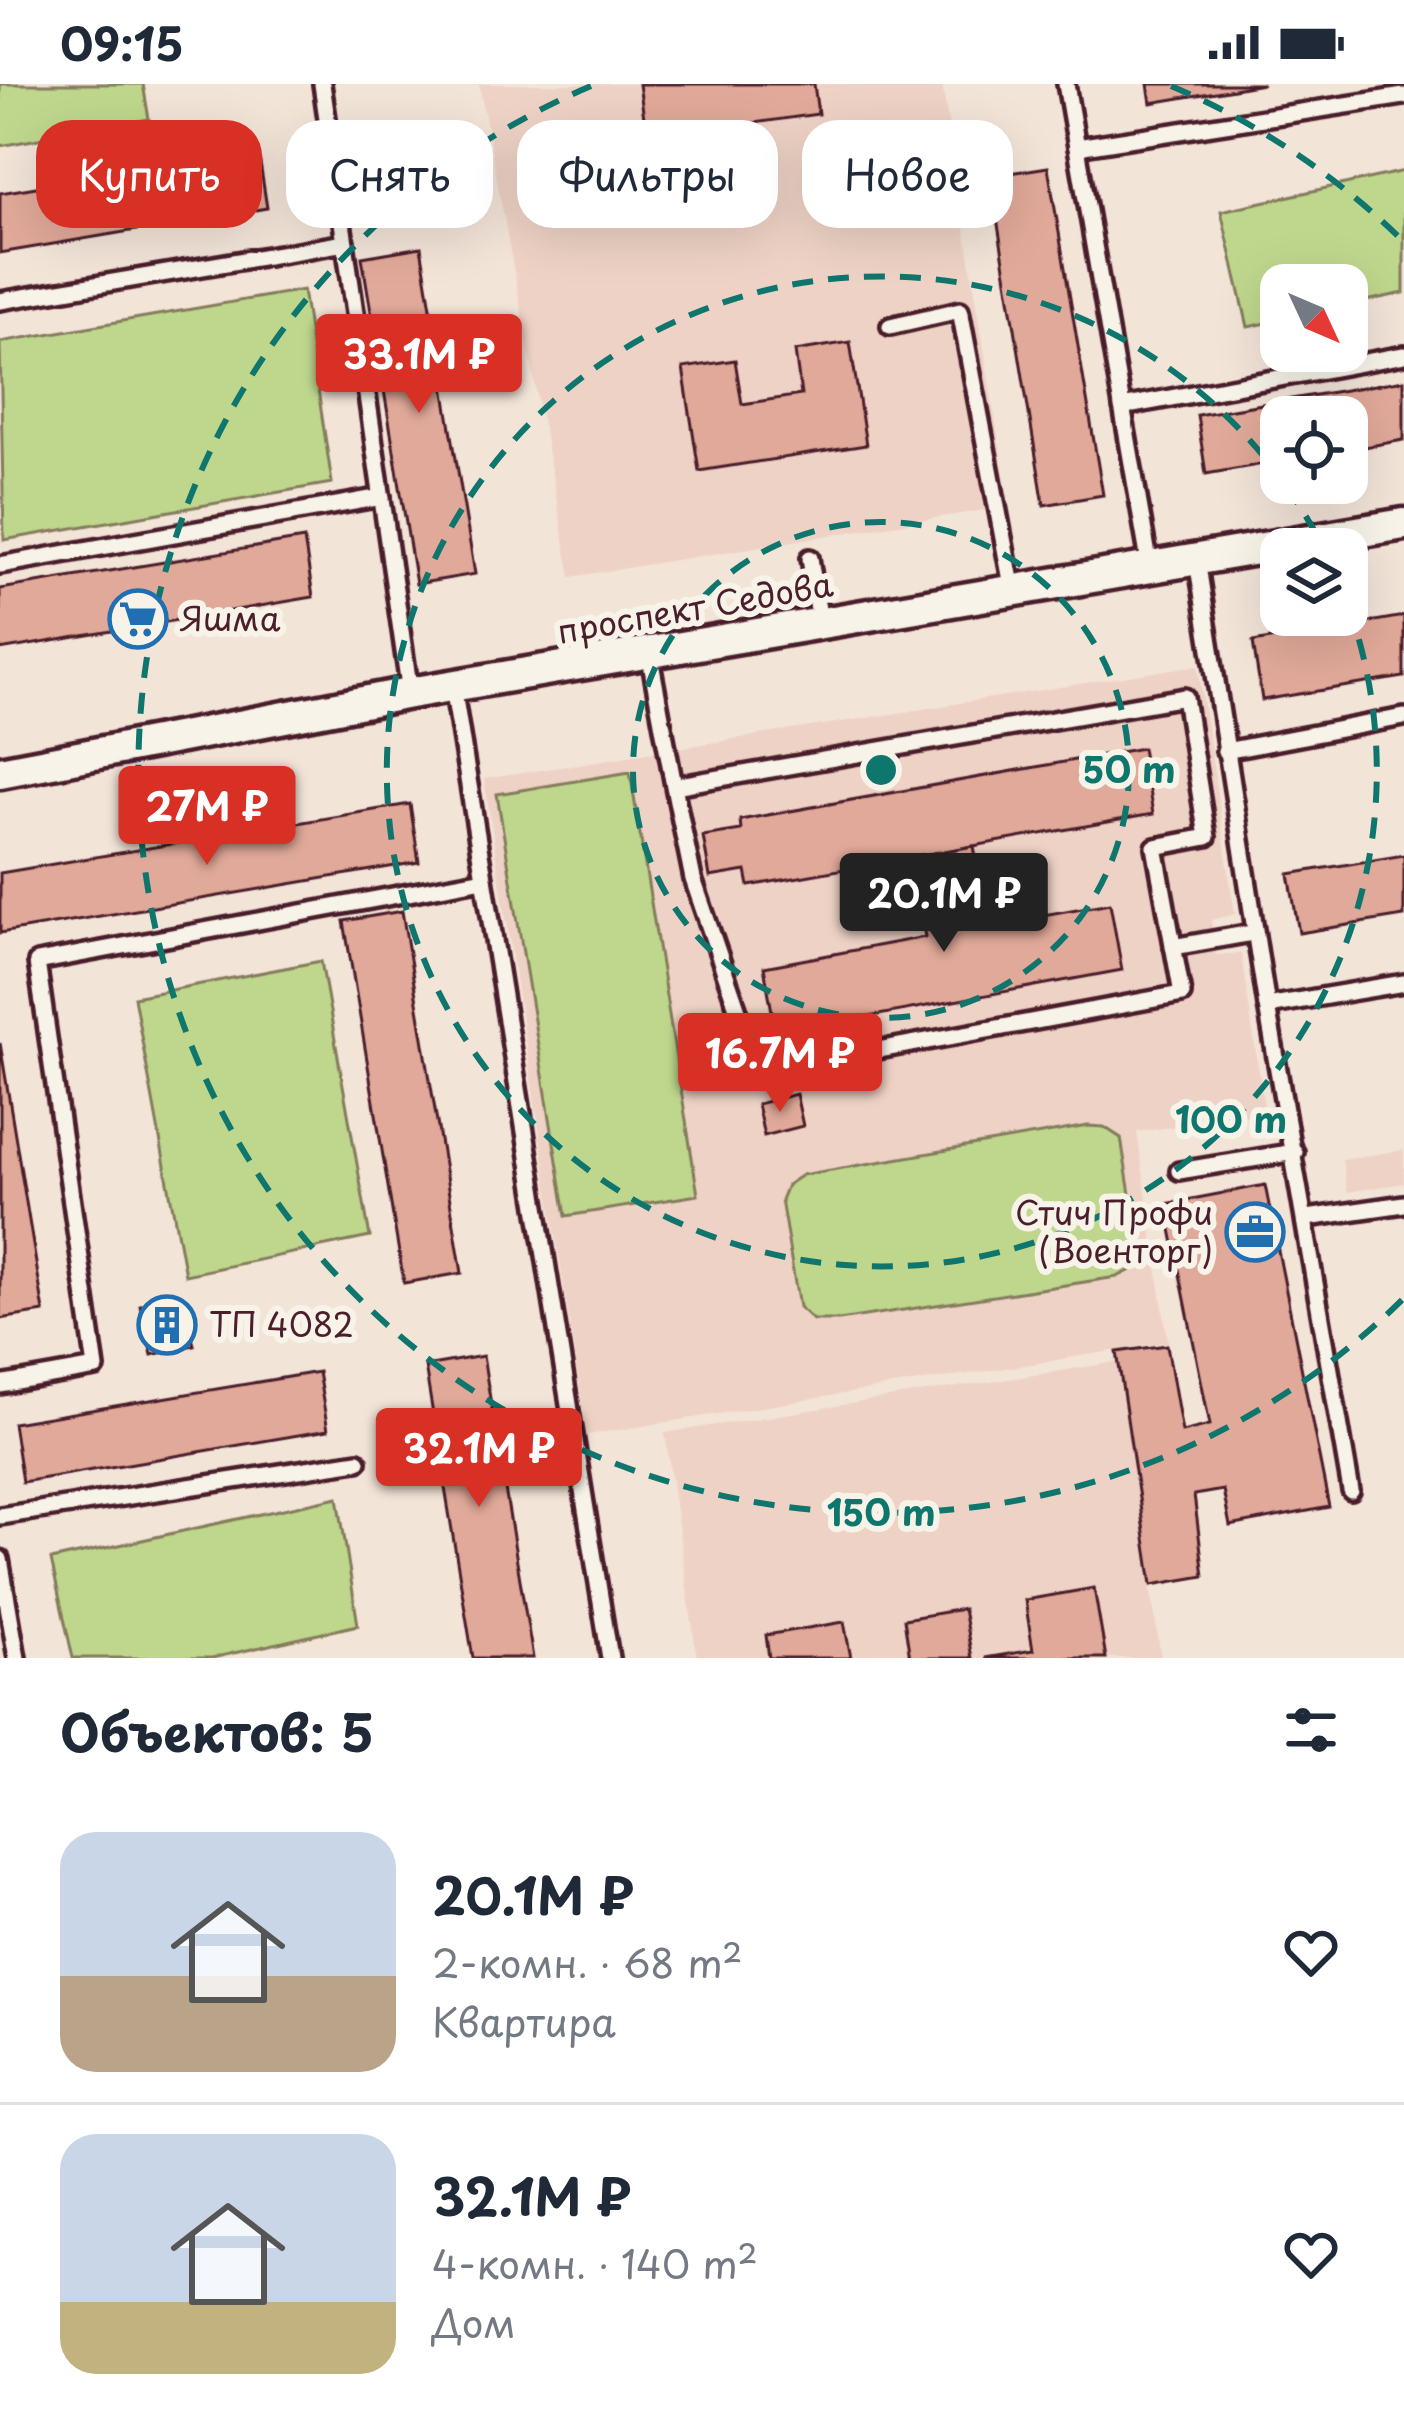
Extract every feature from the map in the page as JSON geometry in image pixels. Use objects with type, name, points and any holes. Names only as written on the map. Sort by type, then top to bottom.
[{"type":"street","name":"проспект Седова","points":[[0,772],[410,693],[1404,524]]},
{"type":"lane","points":[[322,84],[410,693]]},
{"type":"lane","points":[[1066,84],[1150,566]]},
{"type":"lane","points":[[1077,147],[1404,96]]},
{"type":"lane","points":[[0,302],[345,243]]},
{"type":"lane","points":[[890,326],[960,310],[1013,591]]},
{"type":"lane","points":[[1122,407],[1404,355]]},
{"type":"lane","points":[[0,566],[382,496]]},
{"type":"lane","points":[[810,558],[820,623]]},
{"type":"lane","points":[[1197,560],[1252,933],[1307,1218],[1351,1491]]},
{"type":"lane","points":[[649,652],[674,786],[693,879],[759,1072],[1182,994],[1155,847],[1207,836],[1184,697],[674,786]]},
{"type":"lane","points":[[453,686],[610,1658]]},
{"type":"lane","points":[[1225,751],[1404,717]]},
{"type":"lane","points":[[0,1385],[96,1368],[37,962],[484,879]]},
{"type":"lane","points":[[1173,947],[1252,933]]},
{"type":"lane","points":[[1267,1006],[1404,983]]},
{"type":"lane","points":[[1179,1171],[1294,1152]]},
{"type":"lane","points":[[1307,1218],[1404,1204]]},
{"type":"lane","points":[[0,1516],[358,1461]]},
{"type":"lane","points":[[0,1559],[17,1658]]},
{"type":"shaded area","points":[[479,84],[942,84],[948,120],[802,120],[802,228],[965,228],[1009,506],[571,577],[493,159],[493,120],[486,120]]},
{"type":"shaded area","points":[[1198,665],[1235,914],[1211,920],[1216,955],[1241,953],[1265,1113],[1137,1132],[1168,1342],[587,1435],[484,779]]},
{"type":"shaded area","points":[[1404,1150],[1404,1183],[1347,1192],[1342,1159]]},
{"type":"shaded area","points":[[1117,1362],[1161,1658],[697,1658],[665,1433]]},
{"type":"green space","points":[[0,84],[143,84],[149,119],[36,120],[36,139],[0,146]]},
{"type":"green space","points":[[1404,171],[1404,293],[1368,301],[1368,264],[1260,264],[1260,324],[1248,327],[1221,211]]},
{"type":"green space","points":[[303,290],[332,483],[4,540],[0,342]]},
{"type":"green space","points":[[630,772],[698,1195],[566,1216],[497,794]]},
{"type":"green space","points":[[321,961],[370,1237],[185,1275],[134,997]]},
{"type":"green space","points":[[1104,1127],[1121,1138],[1140,1257],[1131,1270],[1117,1277],[839,1320],[813,1320],[799,1307],[781,1200],[787,1185],[802,1175]]},
{"type":"green space","points":[[338,1497],[358,1625],[212,1658],[73,1658],[51,1560]]},
{"type":"building","points":[[639,84],[814,84],[818,114],[775,120],[644,120]]},
{"type":"building","points":[[1148,84],[1263,84],[1151,103]]},
{"type":"building","points":[[1048,167],[1103,495],[1044,505],[999,228],[1013,228],[1013,172]]},
{"type":"building","points":[[36,187],[36,228],[148,228],[0,253],[0,193]]},
{"type":"building","points":[[421,247],[475,574],[416,584],[362,257]]},
{"type":"building","points":[[850,342],[866,445],[699,471],[683,368],[735,360],[742,404],[801,395],[795,351]]},
{"type":"building","points":[[1404,380],[1404,440],[1368,446],[1368,396],[1309,396]]},
{"type":"building","points":[[1260,404],[1260,465],[1206,474],[1197,415]]},
{"type":"building","points":[[304,539],[313,597],[0,650],[0,589]]},
{"type":"building","points":[[1404,616],[1404,677],[1262,700],[1253,642],[1288,636],[1368,636],[1368,622]]},
{"type":"building","points":[[1142,748],[1153,814],[749,886],[746,871],[710,877],[703,836],[741,830],[740,820]]},
{"type":"building","points":[[410,804],[419,862],[0,933],[0,873]]},
{"type":"building","points":[[974,846],[988,925],[1110,903],[1122,970],[776,1034],[764,967],[925,937],[911,857]]},
{"type":"building","points":[[1404,855],[1404,916],[1299,933],[1289,874]]},
{"type":"building","points":[[402,911],[462,1273],[404,1283],[344,921]]},
{"type":"building","points":[[0,1043],[44,1312],[0,1319]]},
{"type":"building","points":[[796,1094],[803,1126],[764,1136],[757,1104]]},
{"type":"building","points":[[1265,1185],[1329,1507],[1230,1526],[1223,1490],[1194,1495],[1204,1576],[1152,1585],[1117,1352],[1167,1345],[1182,1432],[1210,1425],[1166,1204]]},
{"type":"building","name":"ТП 4082","points":[[181,1295],[194,1345],[152,1355],[140,1305]]},
{"type":"building","points":[[483,1356],[533,1658],[473,1658],[425,1366]]},
{"type":"building","points":[[318,1372],[328,1430],[22,1482],[13,1423]]},
{"type":"building","points":[[1094,1588],[1106,1658],[985,1658],[1033,1650],[1025,1600]]},
{"type":"building","points":[[963,1609],[972,1658],[910,1658],[904,1619]]},
{"type":"building","points":[[844,1622],[851,1658],[769,1658],[766,1635]]},
{"type":"place","name":"Яшма","points":[[138,619]]},
{"type":"place","name":"Стич Профи (Военторг)","points":[[1255,1232]]},
{"type":"place","name":"ТП 4082","points":[[167,1325]]}]
